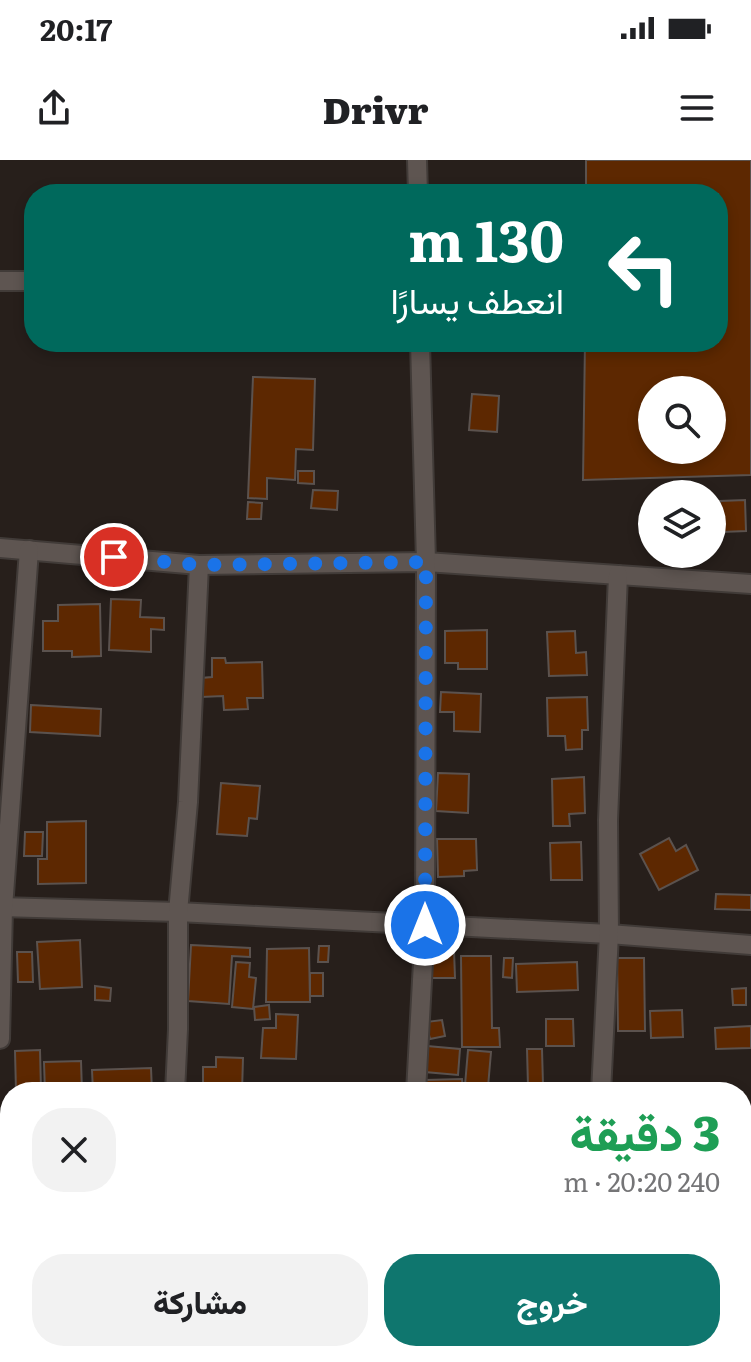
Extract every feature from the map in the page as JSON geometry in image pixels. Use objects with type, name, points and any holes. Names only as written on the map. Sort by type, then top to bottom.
[{"type":"street","points":[[417,160],[418,184]]},
{"type":"street","points":[[0,281],[24,281]]},
{"type":"street","points":[[417,1082],[425,925],[426,562],[420,352]]},
{"type":"street","points":[[0,548],[199,565],[426,562],[751,584]]},
{"type":"street","points":[[0,1039],[2,908],[29,550]]},
{"type":"street","points":[[175,1082],[178,912],[188,802],[199,565]]},
{"type":"street","points":[[602,1082],[609,934],[608,820],[618,575]]},
{"type":"street","points":[[2,908],[178,912],[609,934],[751,945]]},
{"type":"building","points":[[586,160],[751,160],[751,475],[583,480],[585,352],[728,352],[728,184],[586,184]]},
{"type":"building","points":[[253,377],[315,379],[313,450],[296,449],[295,480],[267,478],[267,499],[248,498]]},
{"type":"building","points":[[472,394],[499,396],[497,432],[469,430]]},
{"type":"building","points":[[298,471],[314,471],[314,484],[298,483]]},
{"type":"building","points":[[313,490],[338,491],[337,510],[311,508]]},
{"type":"building","points":[[745,500],[746,531],[726,532],[726,501]]},
{"type":"building","points":[[248,502],[262,503],[261,519],[247,519]]},
{"type":"building","points":[[111,599],[141,600],[140,617],[164,618],[164,630],[151,629],[151,652],[109,650]]},
{"type":"building","points":[[100,604],[101,656],[72,657],[72,651],[43,651],[43,621],[58,621],[58,605]]},
{"type":"building","points":[[487,630],[487,669],[458,669],[458,663],[445,663],[445,631]]},
{"type":"building","points":[[575,631],[576,653],[586,652],[587,675],[549,676],[547,632]]},
{"type":"building","points":[[212,658],[225,658],[226,663],[262,662],[263,698],[247,698],[248,709],[224,710],[223,696],[201,697],[201,678],[212,677]]},
{"type":"building","points":[[441,692],[481,694],[480,732],[454,731],[454,712],[440,712]]},
{"type":"building","points":[[587,697],[588,730],[582,730],[582,749],[566,750],[565,736],[548,736],[547,698]]},
{"type":"building","points":[[31,705],[101,709],[100,736],[30,732]]},
{"type":"building","points":[[438,773],[469,774],[468,813],[436,811]]},
{"type":"building","points":[[584,777],[585,813],[569,814],[570,826],[553,826],[552,779]]},
{"type":"building","points":[[221,783],[260,786],[257,819],[249,818],[247,836],[217,834]]},
{"type":"building","points":[[86,821],[86,883],[38,884],[38,859],[47,859],[47,822]]},
{"type":"building","points":[[25,832],[43,832],[42,856],[24,856]]},
{"type":"building","points":[[669,838],[676,851],[686,845],[698,870],[659,890],[640,854]]},
{"type":"building","points":[[437,839],[476,839],[477,870],[464,871],[464,876],[438,877]]},
{"type":"building","points":[[581,842],[582,880],[551,880],[550,843]]},
{"type":"building","points":[[716,894],[751,895],[751,910],[715,909]]},
{"type":"building","points":[[80,940],[82,987],[40,989],[37,942]]},
{"type":"building","points":[[191,945],[250,948],[250,957],[232,956],[229,1004],[188,1001]]},
{"type":"building","points":[[319,946],[329,946],[328,962],[318,962]]},
{"type":"building","points":[[309,948],[310,1002],[266,1002],[267,949]]},
{"type":"building","points":[[454,950],[455,978],[431,978],[430,951]]},
{"type":"building","points":[[17,952],[32,952],[33,982],[18,982]]},
{"type":"building","points":[[461,956],[491,956],[492,1028],[499,1028],[500,1047],[462,1047]]},
{"type":"building","points":[[504,958],[513,958],[512,978],[503,977]]},
{"type":"building","points":[[617,958],[644,958],[645,1031],[618,1031]]},
{"type":"building","points":[[236,962],[250,963],[249,977],[256,978],[253,1009],[232,1007]]},
{"type":"building","points":[[577,962],[578,990],[517,992],[516,964]]},
{"type":"building","points":[[310,973],[323,973],[323,996],[310,996]]},
{"type":"building","points":[[95,986],[111,988],[110,1001],[95,1000]]},
{"type":"building","points":[[746,988],[746,1005],[733,1005],[732,989]]},
{"type":"building","points":[[269,1005],[270,1019],[255,1020],[254,1007]]},
{"type":"building","points":[[682,1010],[683,1037],[651,1038],[650,1011]]},
{"type":"building","points":[[276,1014],[298,1015],[296,1059],[261,1058],[263,1028],[276,1028]]},
{"type":"building","points":[[546,1019],[573,1019],[574,1046],[546,1046]]},
{"type":"building","points":[[442,1020],[445,1036],[430,1039],[426,1022]]},
{"type":"building","points":[[751,1026],[751,1048],[716,1049],[715,1028]]},
{"type":"building","points":[[427,1046],[460,1049],[458,1075],[425,1072]]},
{"type":"building","points":[[527,1049],[542,1049],[543,1082],[528,1082]]},
{"type":"building","points":[[40,1050],[41,1082],[16,1082],[15,1051]]},
{"type":"building","points":[[468,1050],[491,1052],[488,1082],[465,1082]]},
{"type":"building","points":[[216,1057],[243,1058],[242,1082],[203,1082],[203,1067],[216,1067]]},
{"type":"building","points":[[81,1061],[82,1082],[45,1082],[44,1062]]},
{"type":"building","points":[[151,1068],[152,1082],[93,1082],[92,1070]]},
{"type":"building","points":[[462,1079],[462,1082],[426,1082]]},
{"type":"route","points":[[114,557],[199,565],[426,562],[425,925]]}]
